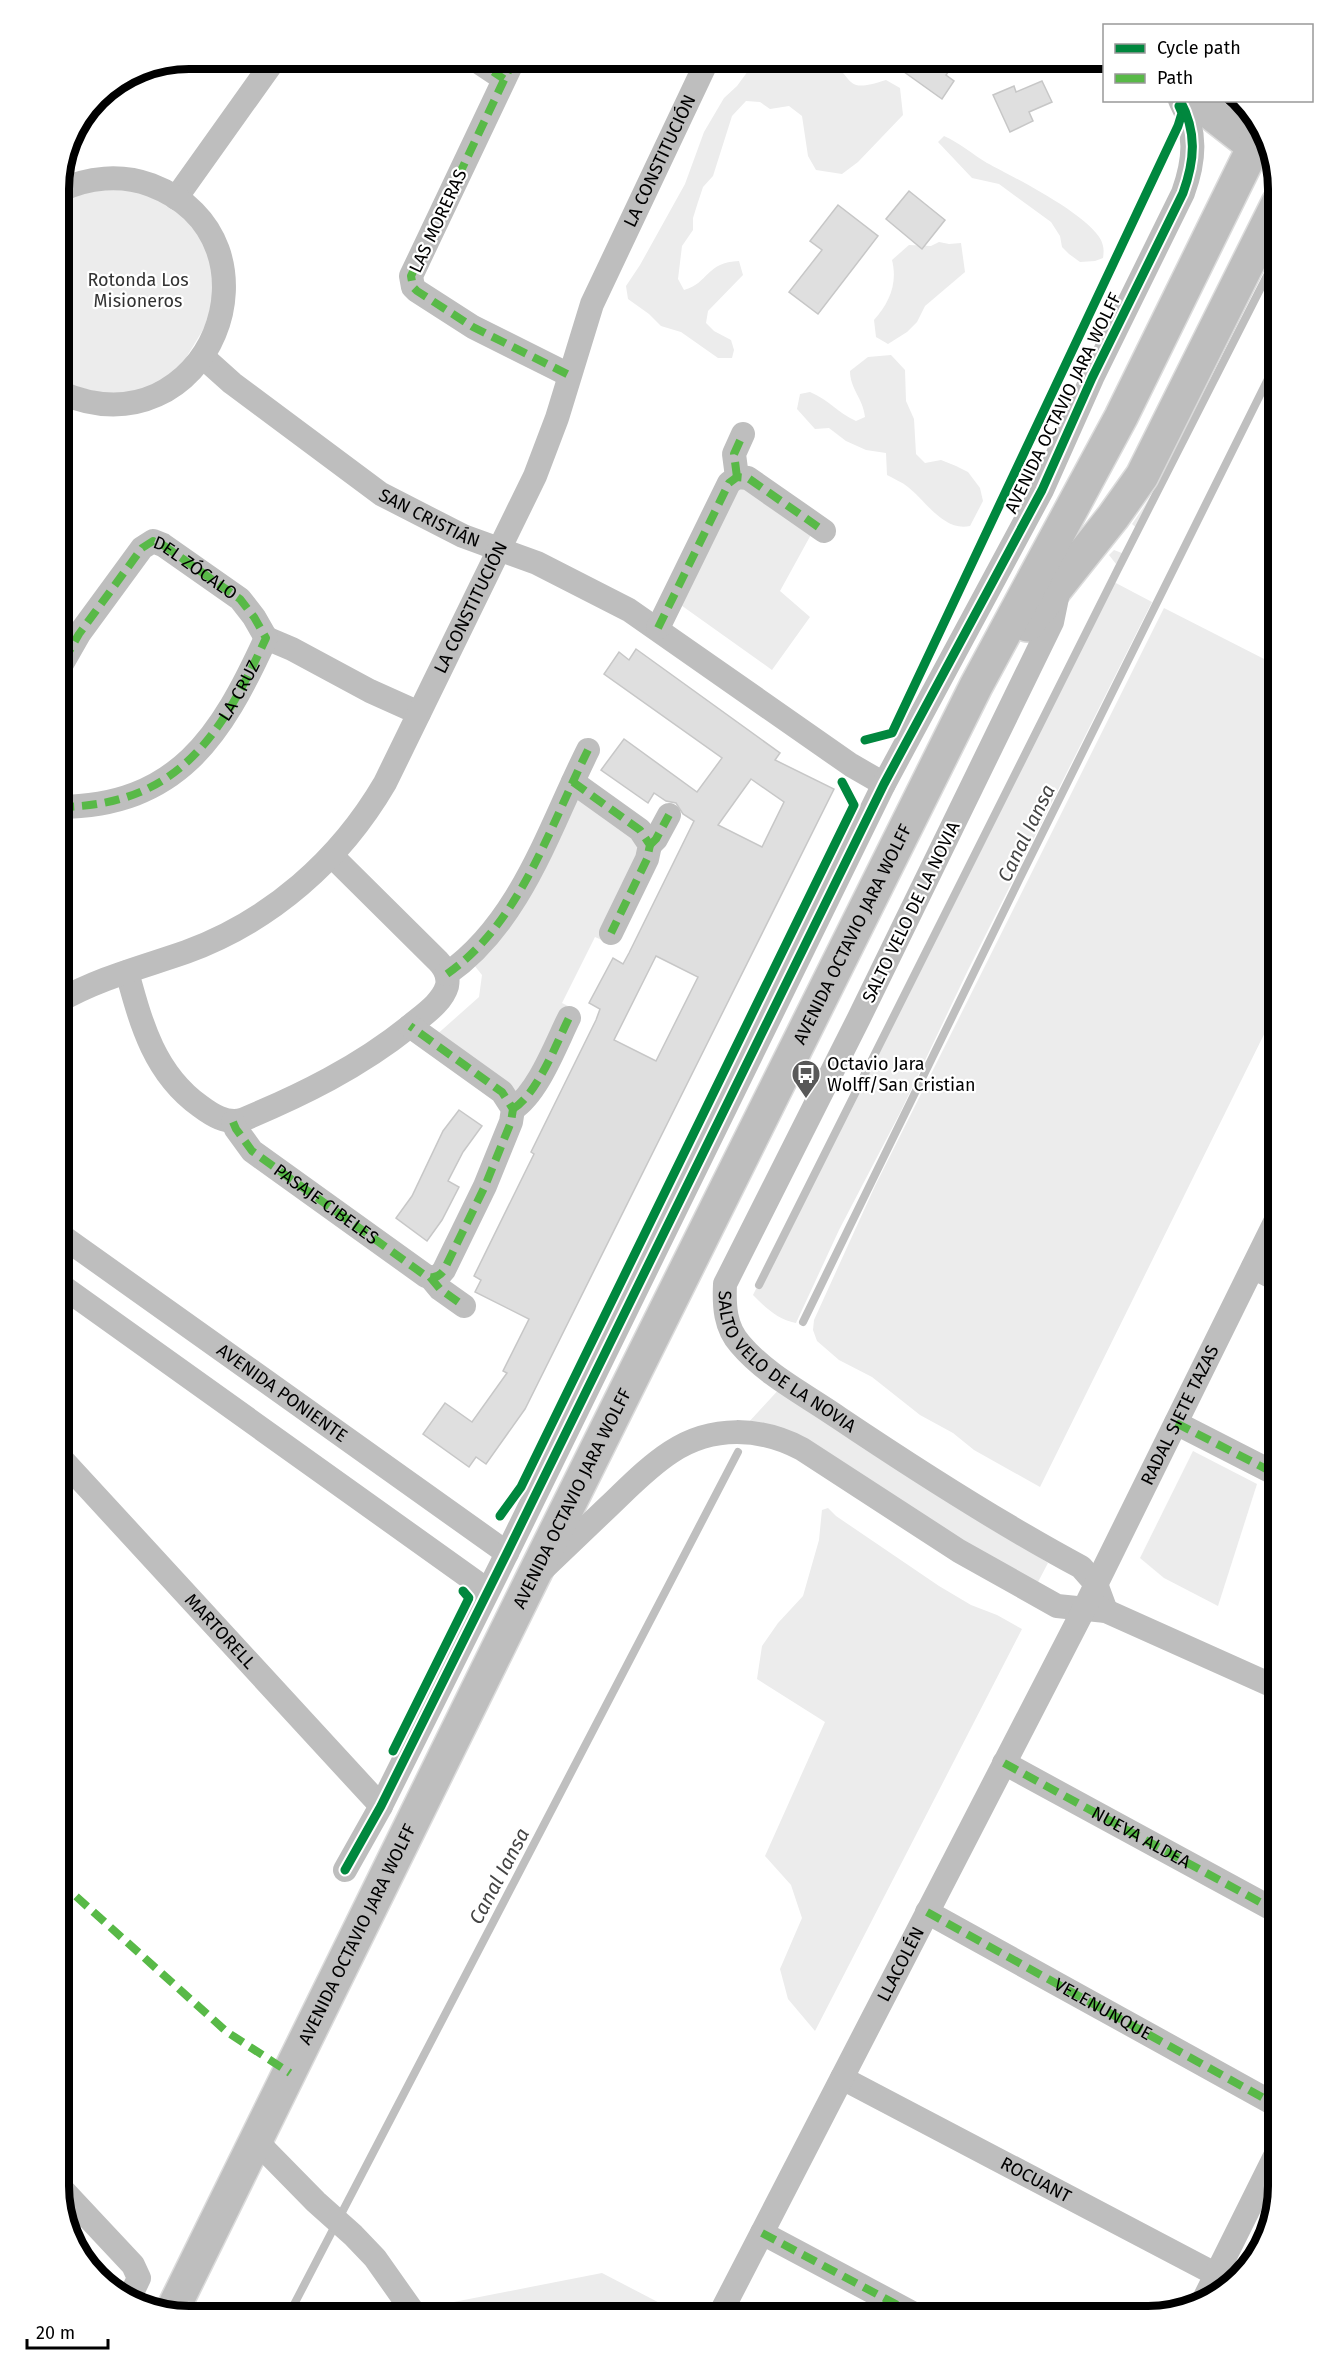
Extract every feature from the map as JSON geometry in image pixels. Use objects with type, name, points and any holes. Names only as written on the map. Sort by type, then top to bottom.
[{"type":"main road","points":[[1197,102],[1256,137]]},
{"type":"main road","name":"AVENIDA OCTAVIO JARA WOLFF","points":[[175,2305],[532,1579],[976,686],[1121,417],[1257,139]]},
{"type":"main road","name":"AVENIDA OCTAVIO JARA WOLFF","points":[[976,686],[1001,664],[1031,618],[1124,503],[1142,476],[1268,224]]},
{"type":"street","points":[[176,198],[267,69]]},
{"type":"street","name":"LAS MORERAS","points":[[509,69],[410,281],[417,291],[473,327],[569,375]]},
{"type":"street","name":"LA CONSTITUCIÓN","points":[[69,996],[90,986],[196,948],[234,931],[279,902],[332,856],[372,805],[499,550],[543,456],[592,304],[703,69]]},
{"type":"street","name":"AVENIDA OCTAVIO JARA WOLFF","points":[[345,1870],[381,1806],[507,1553],[884,784],[1042,490],[1092,378],[1183,193],[1190,173],[1194,147],[1189,120],[1181,102]]},
{"type":"street","points":[[69,187],[88,180],[126,179],[161,189],[176,198],[190,209],[210,235],[217,250],[224,281],[220,323],[203,357],[189,373],[166,390],[137,402],[105,405],[69,397]]},
{"type":"street","name":"SAN CRISTIÁN","points":[[203,357],[250,396],[381,494],[435,523],[537,563],[611,600],[658,628],[851,765],[884,784]]},
{"type":"street","points":[[737,477],[734,454],[743,434]]},
{"type":"street","points":[[658,628],[729,483],[737,477],[748,478],[824,531]]},
{"type":"street","name":"DEL ZÓCALO","points":[[69,652],[79,634],[142,548],[153,541],[163,545],[240,599],[266,638]]},
{"type":"street","name":"SALTO VELO DE LA NOVIA","points":[[1061,582],[1052,622],[859,1018],[725,1284],[724,1309],[729,1326],[739,1343],[767,1369],[953,1494],[1081,1567],[1096,1584],[1090,1611]]},
{"type":"street","name":"LA CRUZ","points":[[69,806],[122,798],[147,789],[188,763],[231,710],[266,638],[292,649],[370,691],[419,713]]},
{"type":"street","points":[[447,974],[472,955],[505,915],[538,854],[588,750]]},
{"type":"street","points":[[573,782],[640,830],[650,845]]},
{"type":"street","points":[[611,933],[647,859],[650,845],[657,839],[669,815]]},
{"type":"street","points":[[127,972],[146,1036],[166,1074],[180,1090],[209,1113],[233,1122],[242,1120],[275,1107],[329,1080],[410,1026],[438,1002],[448,984],[447,974],[438,961],[332,856]]},
{"type":"street","points":[[430,1277],[438,1276],[444,1270],[475,1207],[511,1122],[513,1109],[525,1099],[541,1075],[569,1018]]},
{"type":"street","points":[[410,1026],[502,1092],[513,1109]]},
{"type":"street","name":"PASAJE CIBELES","points":[[233,1122],[252,1151],[430,1277],[440,1289],[464,1306]]},
{"type":"street","name":"RADAL SIETE TAZAS","points":[[1096,1584],[1268,1236]]},
{"type":"street","name":"AVENIDA PONIENTE","points":[[69,1241],[507,1553]]},
{"type":"street","points":[[1253,1267],[1268,1275]]},
{"type":"street","points":[[69,1291],[487,1590]]},
{"type":"street","points":[[1176,1423],[1268,1470]]},
{"type":"street","points":[[532,1579],[639,1477],[673,1451],[711,1436],[756,1432],[789,1442],[802,1449],[959,1551],[1057,1606],[1090,1611],[1268,1684]]},
{"type":"street","name":"MARTORELL","points":[[69,1467],[381,1806]]},
{"type":"street","name":"LLACOLÉN","points":[[724,2306],[1004,1763],[1090,1611]]},
{"type":"street","name":"NUEVA ALDEA","points":[[1004,1763],[1268,1907]]},
{"type":"street","name":"VELENUNQUE","points":[[927,1912],[1268,2100]]},
{"type":"street","name":"ROCUANT","points":[[842,2078],[1224,2277]]},
{"type":"street","points":[[257,2142],[375,2258],[409,2306]]},
{"type":"street","points":[[1224,2277],[1268,2174]]},
{"type":"street","points":[[70,2198],[132,2265],[134,2288]]},
{"type":"street","points":[[762,2234],[899,2306]]},
{"type":"green space","points":[[748,69],[839,69],[855,85],[862,86],[886,80],[900,88],[903,115],[858,162],[842,174],[816,170],[808,156],[802,116],[789,106],[770,109],[760,102],[746,101],[732,116],[713,176],[703,187],[693,218],[693,230],[682,246],[678,279],[684,290],[698,283],[720,265],[739,261],[743,275],[708,311],[706,323],[714,331],[731,340],[734,350],[732,358],[718,358],[681,332],[661,326],[628,299],[626,286],[685,184],[704,132],[724,98]]},
{"type":"green space","points":[[944,136],[1049,197],[1081,219],[1101,240],[1104,249],[1103,258],[1080,262],[1069,254],[1062,247],[1060,236],[1051,222],[999,184],[972,178],[938,142]]},
{"type":"green space","name":"Rotonda Los Misioneros","points":[[90,188],[142,190],[185,215],[210,253],[215,310],[175,376],[121,397],[69,385],[69,196]]},
{"type":"green space","points":[[939,242],[961,243],[965,272],[925,306],[917,322],[907,332],[888,344],[876,337],[874,320],[891,293],[894,277],[892,260],[909,245],[931,246]]},
{"type":"green space","points":[[1268,267],[1268,280],[1140,531],[1132,524],[1174,457]]},
{"type":"green space","points":[[891,355],[905,370],[906,401],[914,419],[916,454],[925,463],[941,460],[968,472],[980,488],[983,501],[970,526],[961,527],[944,520],[908,487],[887,475],[886,453],[866,450],[846,441],[829,428],[815,429],[797,409],[800,394],[810,392],[856,421],[865,417],[862,404],[852,383],[850,371],[868,357]]},
{"type":"green space","points":[[739,486],[813,531],[780,591],[810,617],[772,670],[678,603]]},
{"type":"green space","points":[[1114,550],[1127,555],[1114,582],[1152,602],[968,970],[900,1113],[839,1230],[796,1323],[784,1319],[768,1309],[753,1295],[1072,657],[1116,564],[1109,555]]},
{"type":"green space","points":[[1164,608],[1268,661],[1268,1026],[1040,1487],[974,1450],[953,1433],[920,1415],[872,1377],[839,1360],[817,1341],[813,1330],[814,1320],[875,1186]]},
{"type":"green space","points":[[572,790],[643,845],[604,941],[595,937],[562,1003],[570,1007],[522,1097],[434,1037],[479,997],[482,975],[470,960]]},
{"type":"green space","points":[[782,1386],[1048,1563],[1038,1582],[1018,1579],[833,1461],[737,1435]]},
{"type":"green space","points":[[1193,1451],[1257,1484],[1218,1606],[1164,1578],[1140,1558]]},
{"type":"green space","points":[[828,1508],[836,1516],[939,1586],[971,1605],[997,1615],[1022,1629],[815,2031],[788,1999],[780,1969],[802,1918],[791,1885],[765,1856],[825,1722],[757,1679],[762,1646],[778,1623],[803,1596],[819,1540],[822,1510]]},
{"type":"green space","points":[[602,2273],[665,2306],[433,2306]]},
{"type":"building","points":[[900,69],[950,69],[946,75],[954,81],[942,99]]},
{"type":"building","points":[[1042,81],[1052,102],[1029,112],[1033,121],[1010,132],[993,95],[1014,86],[1016,92]]},
{"type":"building","points":[[909,191],[945,220],[922,249],[886,219]]},
{"type":"building","points":[[838,205],[878,236],[818,314],[789,292],[822,250],[810,241]]},
{"type":"building","points":[[636,649],[780,753],[775,760],[834,789],[525,1409],[486,1464],[476,1457],[469,1467],[423,1434],[445,1403],[472,1422],[507,1373],[503,1371],[529,1319],[475,1292],[481,1280],[474,1276],[534,1154],[531,1152],[596,1020],[600,1009],[589,1003],[613,958],[623,964],[694,821],[683,814],[676,803],[666,801],[654,793],[648,803],[601,770],[624,739],[697,792],[722,758],[604,674],[619,652],[629,660]],"holes":[[[751,779],[784,802],[762,847],[718,825]],[[656,956],[698,977],[656,1061],[614,1040]]]},
{"type":"building","points":[[459,1110],[482,1126],[463,1152],[448,1181],[459,1187],[442,1220],[427,1241],[396,1218],[412,1196],[443,1131]]},
{"type":"waterway","points":[[759,1285],[1268,274]]},
{"type":"waterway","name":"Canal Iansa","points":[[803,1322],[1268,379]]},
{"type":"waterway","name":"Canal Iansa","points":[[293,2306],[738,1452]]},
{"type":"marked path","points":[[489,69],[504,79]]},
{"type":"marked path","points":[[509,69],[411,276],[413,287],[473,327],[569,375]]},
{"type":"marked path","points":[[737,477],[734,454],[743,434]]},
{"type":"marked path","points":[[658,628],[729,483],[737,477],[748,478],[824,531]]},
{"type":"marked path","points":[[69,652],[79,634],[142,548],[153,541],[163,545],[240,599],[266,638],[231,706],[212,734],[190,759],[165,779],[135,794],[100,803],[69,806]]},
{"type":"marked path","points":[[447,974],[473,953],[514,901],[531,872],[588,750]]},
{"type":"marked path","points":[[573,782],[640,830],[650,845],[647,859],[611,933]]},
{"type":"marked path","points":[[650,845],[656,839],[669,815]]},
{"type":"marked path","points":[[513,1109],[522,1102],[538,1080],[569,1018]]},
{"type":"marked path","points":[[233,1122],[252,1151],[426,1276],[438,1276],[444,1270],[485,1186],[511,1122],[513,1109],[502,1092],[410,1026]]},
{"type":"marked path","points":[[430,1277],[440,1289],[464,1306]]},
{"type":"marked path","points":[[1176,1423],[1268,1470]]},
{"type":"marked path","points":[[1004,1763],[1268,1907]]},
{"type":"marked path","points":[[69,1890],[227,2032],[290,2073]]},
{"type":"marked path","points":[[927,1912],[1268,2100]]},
{"type":"marked path","points":[[762,2233],[899,2306]]},
{"type":"cycle path","points":[[345,1870],[381,1806],[507,1553],[884,784],[1042,490],[1092,378],[1183,193],[1192,158],[1192,135],[1181,102]]},
{"type":"cycle path","points":[[865,740],[892,733],[1178,126],[1182,113],[1179,106]]},
{"type":"cycle path","points":[[500,1516],[521,1487],[854,805],[842,782]]},
{"type":"cycle path","points":[[393,1751],[469,1598],[463,1591]]},
{"type":"place","name":"Octavio Jara Wolff/San Cristian","points":[[806,1100]]}]
